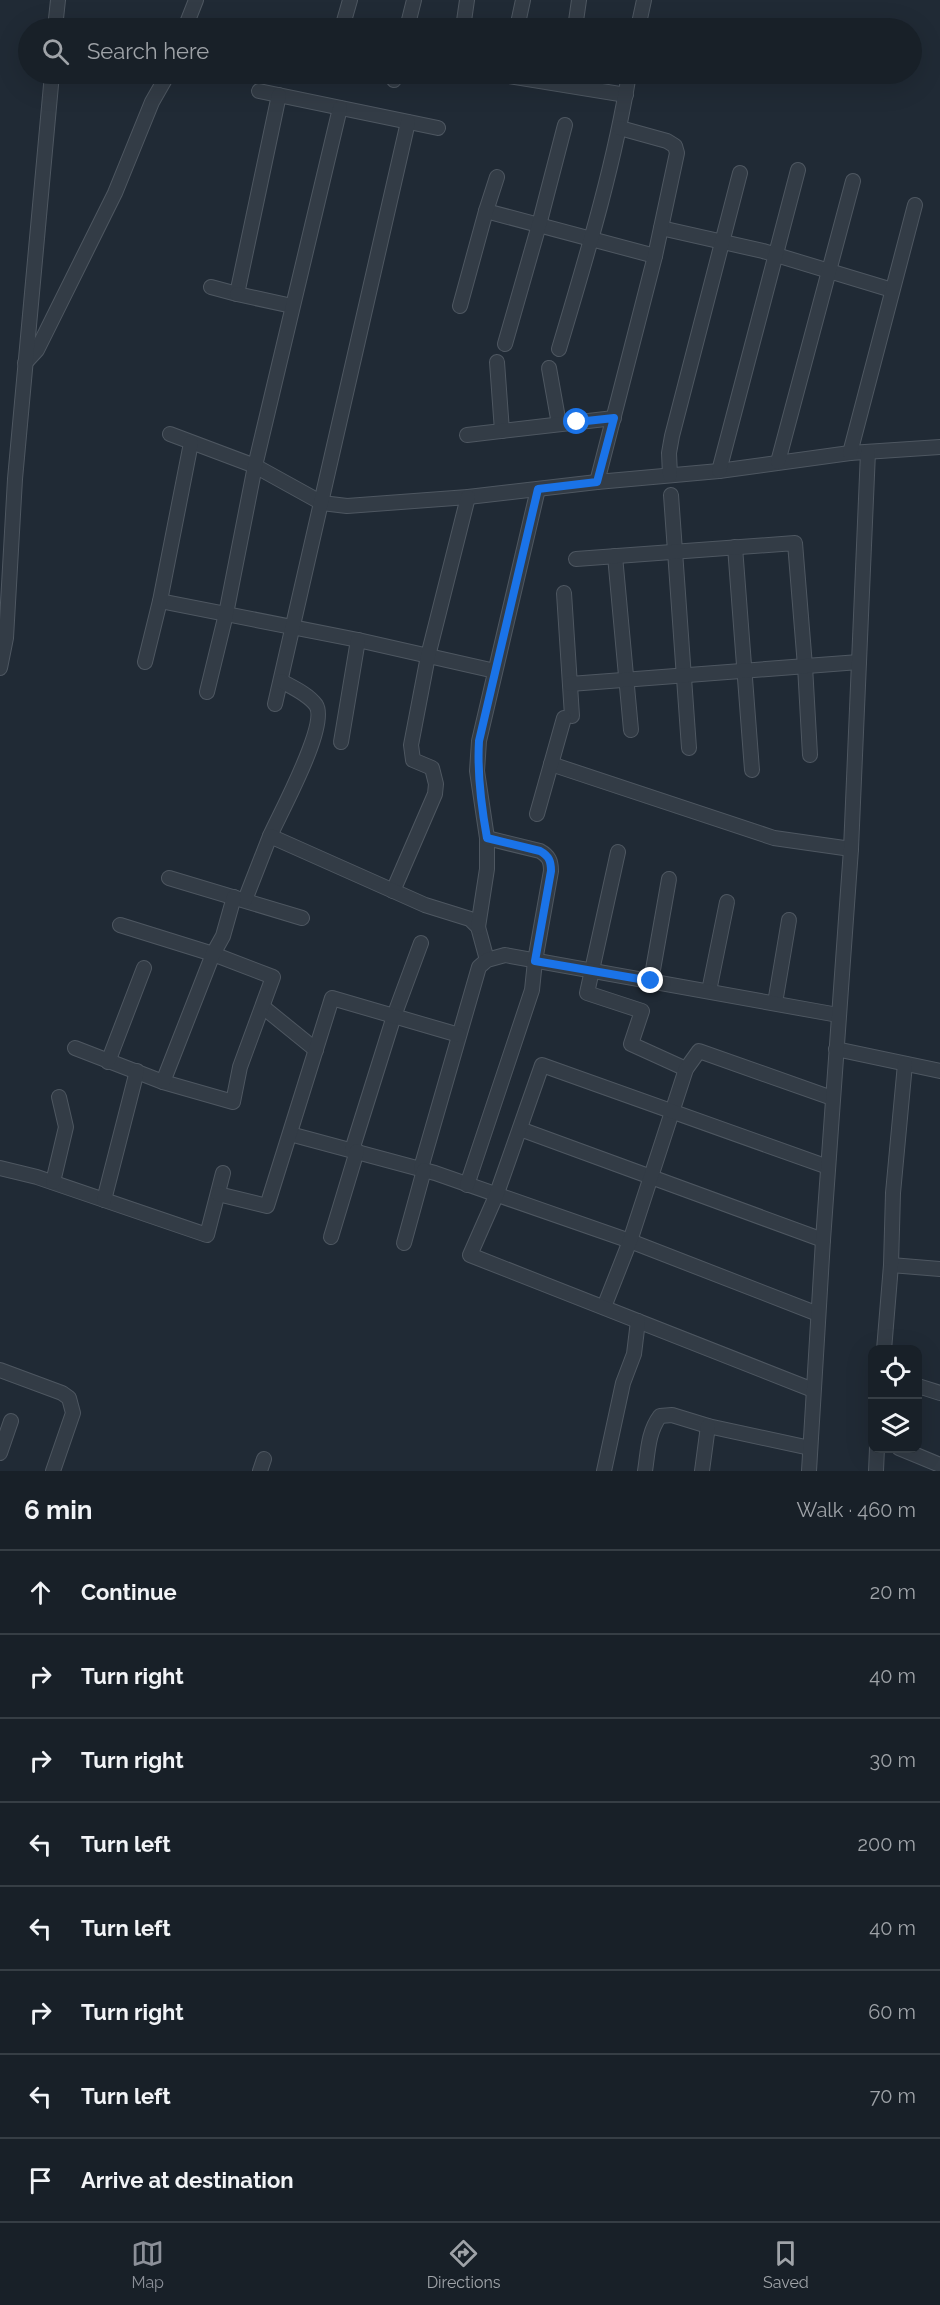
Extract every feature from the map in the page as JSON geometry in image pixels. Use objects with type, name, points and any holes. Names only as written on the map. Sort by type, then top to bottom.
[{"type":"street","points":[[56,18],[58,0]]},
{"type":"street","points":[[189,18],[196,0]]},
{"type":"street","points":[[345,18],[350,0]]},
{"type":"street","points":[[410,18],[414,0]]},
{"type":"street","points":[[464,18],[467,0]]},
{"type":"street","points":[[518,18],[523,0]]},
{"type":"street","points":[[576,18],[579,0]]},
{"type":"street","points":[[640,18],[644,0]]},
{"type":"street","points":[[0,668],[6,638],[15,479],[51,84]]},
{"type":"street","points":[[25,363],[41,342],[115,193],[152,102],[162,84]]},
{"type":"street","points":[[586,84],[626,95]]},
{"type":"street","points":[[559,349],[591,240],[620,128],[628,84]]},
{"type":"street","points":[[259,91],[438,128]]},
{"type":"street","points":[[237,294],[279,95]]},
{"type":"street","points":[[207,692],[226,614],[255,466],[340,108]]},
{"type":"street","points":[[275,704],[408,122]]},
{"type":"street","points":[[505,344],[565,125]]},
{"type":"street","points":[[597,482],[656,256],[677,153],[675,146],[667,141],[620,128]]},
{"type":"street","points":[[719,471],[798,170]]},
{"type":"street","points":[[670,475],[669,453],[672,436],[740,173]]},
{"type":"street","points":[[460,306],[497,177]]},
{"type":"street","points":[[778,462],[828,269],[854,181]]},
{"type":"street","points":[[850,453],[915,205]]},
{"type":"street","points":[[486,212],[656,256]]},
{"type":"street","points":[[662,228],[828,269],[892,290]]},
{"type":"street","points":[[211,287],[292,306]]},
{"type":"street","points":[[497,362],[502,431]]},
{"type":"street","points":[[549,368],[559,424]]},
{"type":"street","points":[[467,435],[614,418]]},
{"type":"street","points":[[170,434],[255,466],[322,503],[347,506],[468,497],[719,471],[850,453],[940,447]]},
{"type":"street","points":[[145,662],[160,601],[191,443]]},
{"type":"street","points":[[809,1471],[832,1098],[851,849],[868,452]]},
{"type":"street","points":[[487,960],[478,927],[487,869],[487,838],[477,771],[479,741],[538,489]]},
{"type":"street","points":[[671,495],[689,748]]},
{"type":"street","points":[[393,891],[435,794],[436,784],[432,768],[413,760],[411,755],[428,656],[468,497]]},
{"type":"street","points":[[576,559],[795,543],[806,666],[810,755]]},
{"type":"street","points":[[735,547],[752,770]]},
{"type":"street","points":[[615,556],[631,730]]},
{"type":"street","points":[[537,814],[550,765],[568,717],[570,684],[564,593]]},
{"type":"street","points":[[160,601],[358,640],[495,671]]},
{"type":"street","points":[[342,742],[358,640]]},
{"type":"street","points":[[570,684],[859,662]]},
{"type":"street","points":[[163,1082],[213,954],[314,741],[318,718],[316,705],[305,695],[281,681]]},
{"type":"street","points":[[550,765],[774,838],[851,849]]},
{"type":"street","points":[[270,836],[393,891],[470,919],[478,927]]},
{"type":"street","points":[[467,1185],[525,1015],[551,871],[551,862],[547,854],[487,838]]},
{"type":"street","points":[[618,852],[587,993],[642,1011],[631,1044],[686,1069]]},
{"type":"street","points":[[169,878],[302,918]]},
{"type":"street","points":[[651,981],[669,879]]},
{"type":"street","points":[[709,991],[727,902]]},
{"type":"street","points":[[775,1003],[789,920]]},
{"type":"street","points":[[75,1048],[163,1082],[233,1102],[240,1067],[273,977],[213,954],[120,926]]},
{"type":"street","points":[[331,1237],[394,1016],[421,943]]},
{"type":"street","points":[[404,1244],[459,1035],[479,967],[487,960],[506,955],[838,1015]]},
{"type":"street","points":[[108,1062],[144,968]]},
{"type":"street","points":[[218,1194],[267,1206],[332,998],[459,1035]]},
{"type":"street","points":[[263,1007],[316,1050]]},
{"type":"street","points":[[836,1049],[940,1071]]},
{"type":"street","points":[[604,1307],[630,1241],[686,1069],[699,1052],[832,1098]]},
{"type":"street","points":[[884,1345],[891,1265],[893,1193],[905,1064]]},
{"type":"street","points":[[813,1390],[470,1255],[496,1196],[542,1065],[828,1167]]},
{"type":"street","points":[[104,1200],[137,1071]]},
{"type":"street","points":[[53,1182],[66,1127],[59,1097]]},
{"type":"street","points":[[520,1129],[823,1240]]},
{"type":"street","points":[[290,1134],[422,1169],[630,1241],[818,1314]]},
{"type":"street","points":[[0,1168],[53,1182],[207,1235],[224,1173]]},
{"type":"street","points":[[891,1265],[940,1269]]},
{"type":"street","points":[[604,1471],[623,1383],[634,1354],[638,1321]]},
{"type":"street","points":[[0,1370],[62,1393],[69,1398],[73,1413],[53,1471]]},
{"type":"street","points":[[922,1387],[940,1393]]},
{"type":"street","points":[[645,1471],[650,1437],[660,1416],[672,1415],[708,1426],[810,1448]]},
{"type":"street","points":[[0,1453],[11,1422]]},
{"type":"street","points":[[702,1471],[708,1426]]},
{"type":"street","points":[[876,1471],[877,1453]]},
{"type":"street","points":[[909,1453],[940,1465]]},
{"type":"route","points":[[577,422],[614,418],[597,482],[538,489],[479,741],[477,771],[481,803],[487,838],[540,851],[547,854],[551,862],[535,961],[651,981]]}]
